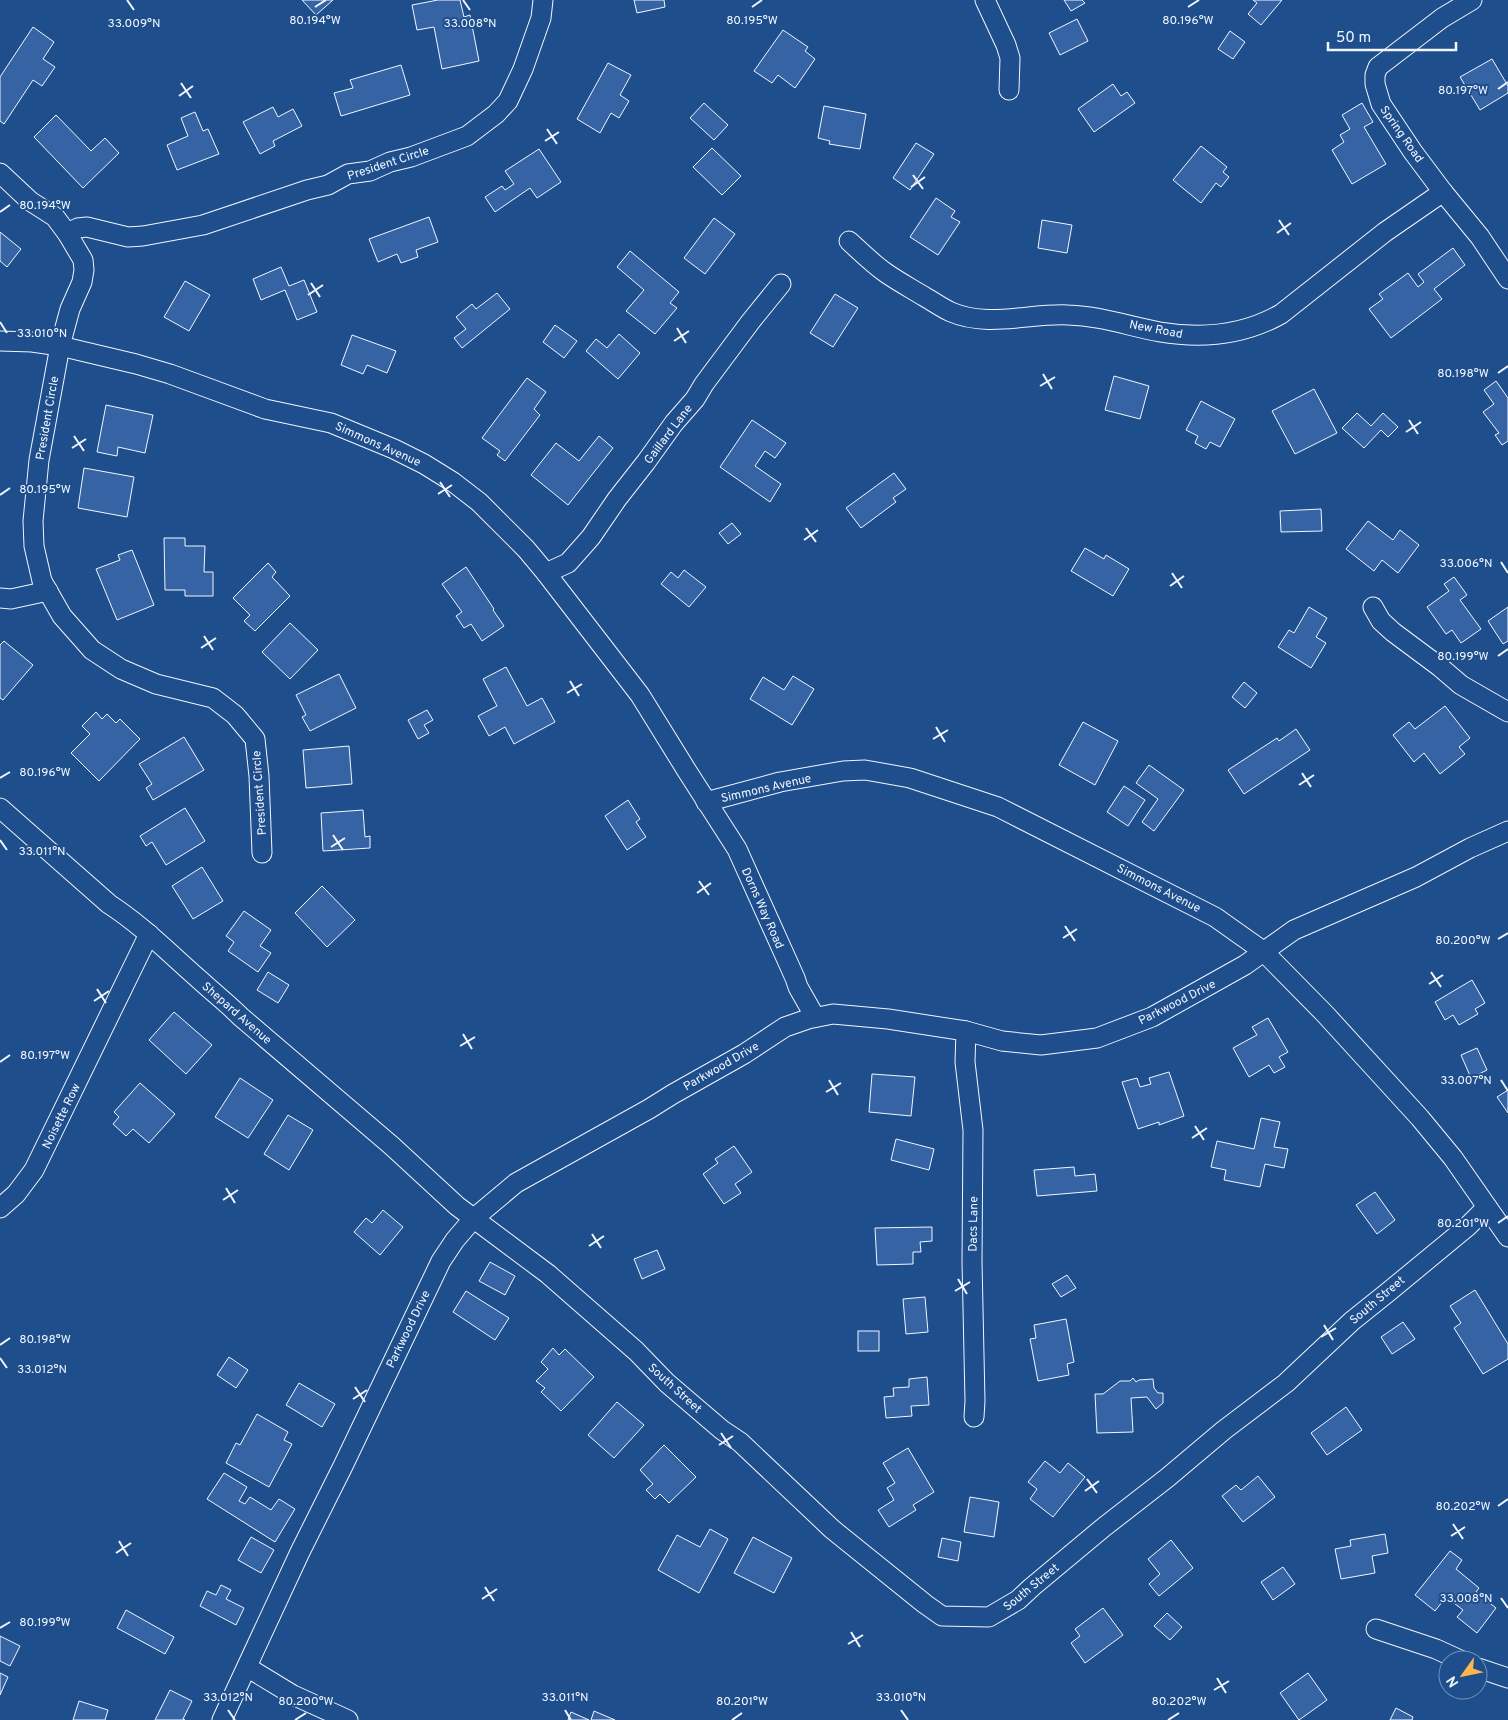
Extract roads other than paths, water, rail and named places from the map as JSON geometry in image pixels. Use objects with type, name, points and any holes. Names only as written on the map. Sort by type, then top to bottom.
[{"type":"street","name":"President Circle","points":[[67,233],[78,228],[87,227],[128,237],[203,225],[307,190],[328,185],[348,174],[370,171],[390,162],[411,157],[467,136],[496,114],[508,101],[523,69],[542,18],[543,0]]},
{"type":"street","points":[[985,0],[1010,58],[1009,90]]},
{"type":"street","name":"Spring Road","points":[[1472,0],[1442,18],[1378,67],[1375,75],[1375,84],[1380,104],[1443,192],[1480,237],[1508,279]]},
{"type":"street","name":"President Circle","points":[[0,173],[30,201],[55,217],[83,260],[82,282],[70,309],[60,346],[39,460],[33,520],[34,546],[42,581],[62,616],[92,650],[121,668],[156,684],[213,698],[236,715],[255,739],[259,776],[262,853]]},
{"type":"street","name":"New Road","points":[[849,241],[886,273],[951,312],[981,319],[1068,314],[1104,318],[1159,332],[1196,336],[1231,333],[1266,323],[1281,314],[1385,232],[1443,192]]},
{"type":"street","name":"Gaillard Lane","points":[[546,573],[568,563],[591,537],[674,423],[695,399],[751,321],[781,284]]},
{"type":"street","name":"Simmons Avenue","points":[[0,341],[32,342],[60,346],[161,371],[265,409],[331,423],[394,449],[431,468],[479,502],[526,549],[546,573],[640,696],[706,802],[780,782],[843,771],[866,770],[910,778],[998,807],[1215,917],[1263,951],[1325,1014],[1420,1118],[1453,1158],[1508,1237]]},
{"type":"street","points":[[0,598],[11,599],[48,591]]},
{"type":"street","points":[[1373,607],[1381,621],[1393,632],[1440,667],[1461,686],[1508,712]]},
{"type":"street","name":"Dorns Way Road","points":[[706,802],[737,849],[798,987],[815,1017]]},
{"type":"street","name":"Shepard Avenue","points":[[0,808],[110,904],[149,934],[241,1017],[392,1146],[473,1219]]},
{"type":"street","name":"Parkwood Drive","points":[[222,1720],[300,1552],[441,1261],[455,1240],[473,1219],[516,1183],[649,1109],[785,1028],[815,1017],[833,1014],[859,1016],[966,1031],[1002,1041],[1041,1045],[1097,1038],[1152,1017],[1245,965],[1294,930],[1416,877],[1470,848],[1508,831]]},
{"type":"street","name":"Noisette Row","points":[[0,1208],[16,1194],[34,1170],[149,934]]},
{"type":"street","name":"Dacs Lane","points":[[966,1031],[965,1062],[974,1130],[972,1262],[974,1417]]},
{"type":"street","name":"South Street","points":[[473,1219],[548,1274],[636,1351],[667,1382],[722,1430],[740,1442],[832,1529],[925,1604],[942,1616],[989,1617],[1018,1600],[1104,1527],[1224,1430],[1286,1383],[1352,1321],[1388,1293],[1487,1207]]},
{"type":"street","points":[[1376,1629],[1438,1650]]},
{"type":"street","points":[[247,1666],[293,1695],[348,1720]]},
{"type":"street","points":[[1488,1671],[1508,1678]]}]
